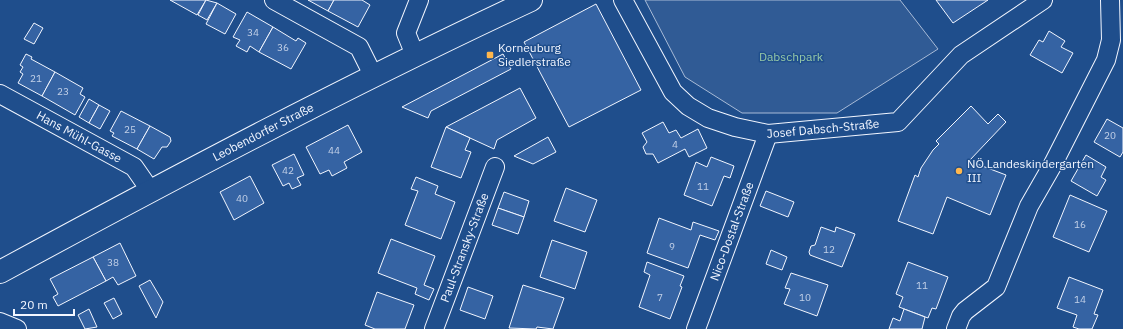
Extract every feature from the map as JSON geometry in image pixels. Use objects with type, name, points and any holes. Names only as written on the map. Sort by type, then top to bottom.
[{"type":"main road","name":"Leobendorfer Straße","points":[[0,272],[150,190],[415,55],[531,0]]},
{"type":"street","points":[[274,0],[359,47],[374,77]]},
{"type":"street","points":[[415,55],[406,33],[419,0]]},
{"type":"street","name":"Josef Dabsch-Straße","points":[[622,0],[673,92],[688,106],[708,118],[734,127],[768,134],[898,122],[961,55],[1043,0]]},
{"type":"street","points":[[956,329],[961,316],[965,311],[996,287],[1029,206],[1052,166],[1106,60],[1111,40],[1110,0]]},
{"type":"street","name":"Hans Mühl-Gasse","points":[[0,94],[134,167],[150,190]]},
{"type":"street","name":"Nico-Dostal-Straße","points":[[696,329],[768,134]]},
{"type":"street","name":"Paul-Stransky-Straße","points":[[434,329],[495,167]]},
{"type":"street","points":[[0,322],[17,329]]},
{"type":"green space","name":"Dabschpark","points":[[645,0],[900,0],[938,49],[837,113],[742,113],[685,77]]},
{"type":"building","points":[[170,0],[206,0],[197,15]]},
{"type":"building","points":[[206,0],[217,3],[207,20],[198,15]]},
{"type":"building","points":[[308,0],[334,0],[328,11]]},
{"type":"building","points":[[334,0],[362,0],[370,5],[358,27],[328,11]]},
{"type":"building","points":[[936,0],[988,0],[953,23]]},
{"type":"building","points":[[217,3],[236,14],[225,34],[206,24]]},
{"type":"building","points":[[596,4],[641,90],[569,127],[524,42]]},
{"type":"building","points":[[247,12],[273,27],[259,52],[250,46],[247,52],[236,46],[240,40],[233,37]]},
{"type":"building","points":[[34,23],[43,28],[34,44],[24,39]]},
{"type":"building","points":[[273,27],[296,41],[298,38],[306,43],[291,69],[259,52]]},
{"type":"building","points":[[1049,31],[1065,41],[1061,47],[1073,53],[1062,73],[1030,55],[1039,40],[1043,42]]},
{"type":"building","points":[[26,54],[32,57],[31,59],[55,72],[42,96],[18,83],[23,74],[20,72],[23,67],[20,65]]},
{"type":"building","points":[[503,54],[511,69],[431,111],[428,118],[402,107]]},
{"type":"building","points":[[55,72],[83,88],[80,94],[85,97],[75,115],[42,96]]},
{"type":"building","points":[[520,88],[536,118],[497,140],[494,149],[446,127]]},
{"type":"building","points":[[89,99],[99,105],[89,123],[79,117]]},
{"type":"building","points":[[99,105],[110,111],[100,129],[89,123]]},
{"type":"building","name":"NÖ Landeskindergarten III","points":[[971,106],[988,124],[998,114],[1006,122],[969,161],[1006,175],[990,215],[947,197],[933,234],[898,221],[915,175],[918,177],[921,168],[939,144],[936,141]]},
{"type":"building","points":[[121,111],[150,126],[137,149],[112,136],[114,133],[110,131]]},
{"type":"building","points":[[1107,119],[1123,128],[1123,152],[1120,157],[1094,142]]},
{"type":"building","points":[[663,122],[669,133],[676,130],[681,138],[698,129],[707,148],[689,157],[685,149],[658,163],[653,154],[646,154],[643,147],[647,142],[642,133]]},
{"type":"building","points":[[348,125],[362,152],[344,162],[347,168],[332,176],[329,170],[320,174],[306,147]]},
{"type":"building","points":[[150,126],[170,137],[171,141],[167,147],[162,147],[154,159],[137,149]]},
{"type":"building","points":[[446,127],[470,138],[465,150],[471,152],[461,178],[431,167]]},
{"type":"building","points":[[548,137],[556,152],[533,164],[514,156]]},
{"type":"building","points":[[294,154],[304,175],[297,178],[301,185],[292,189],[289,183],[283,186],[272,165]]},
{"type":"building","points":[[1086,155],[1106,167],[1101,177],[1106,180],[1097,196],[1071,181]]},
{"type":"building","points":[[711,157],[734,166],[730,178],[724,176],[712,206],[684,195],[696,162],[707,167]]},
{"type":"building","points":[[250,176],[264,203],[234,220],[220,192]]},
{"type":"building","points":[[416,177],[438,186],[435,194],[455,202],[441,239],[405,225],[418,191],[411,189]]},
{"type":"building","points":[[566,188],[597,200],[585,232],[554,221]]},
{"type":"building","points":[[766,191],[794,202],[788,217],[760,206]]},
{"type":"building","points":[[504,192],[529,201],[524,217],[498,208]]},
{"type":"building","points":[[1070,195],[1107,211],[1089,252],[1053,237]]},
{"type":"building","points":[[498,208],[524,217],[518,234],[492,225]]},
{"type":"building","points":[[659,218],[691,230],[693,222],[719,231],[715,240],[700,235],[688,268],[647,253]]},
{"type":"building","points":[[821,227],[835,232],[836,227],[855,234],[842,267],[810,255],[809,252],[811,246],[815,245]]},
{"type":"building","points":[[391,239],[435,256],[424,285],[434,289],[429,300],[415,294],[417,288],[378,273]]},
{"type":"building","points":[[552,240],[587,252],[575,289],[540,277]]},
{"type":"building","points":[[120,243],[136,276],[118,285],[113,277],[106,281],[93,257]]},
{"type":"building","points":[[771,250],[787,257],[782,270],[766,264]]},
{"type":"building","points":[[93,257],[106,281],[58,306],[53,297],[58,294],[50,279]]},
{"type":"building","points":[[647,262],[684,276],[680,286],[682,287],[670,319],[639,307],[650,275],[644,272]]},
{"type":"building","points":[[908,262],[948,277],[936,309],[932,308],[928,318],[899,307],[903,297],[896,294]]},
{"type":"building","points":[[791,273],[828,285],[817,316],[784,304],[790,289],[785,288]]},
{"type":"building","points":[[1069,277],[1103,290],[1094,314],[1098,315],[1092,329],[1079,329],[1073,327],[1077,315],[1057,308]]},
{"type":"building","points":[[150,280],[163,302],[156,318],[139,286]]},
{"type":"building","points":[[523,285],[564,298],[553,329],[537,327],[536,329],[509,328]]},
{"type":"building","points":[[468,287],[493,296],[485,319],[460,310]]},
{"type":"building","points":[[377,292],[414,305],[405,329],[375,329],[365,325]]},
{"type":"building","points":[[114,298],[122,314],[113,319],[104,303]]},
{"type":"building","points":[[89,309],[97,327],[85,329],[78,315]]},
{"type":"building","points":[[904,309],[925,317],[922,329],[889,329],[893,318],[900,321]]},
{"type":"place","name":"Korneuburg Siedlerstraße","points":[[490,55]]},
{"type":"place","name":"NÖ Landeskindergarten III","points":[[959,171]]}]
